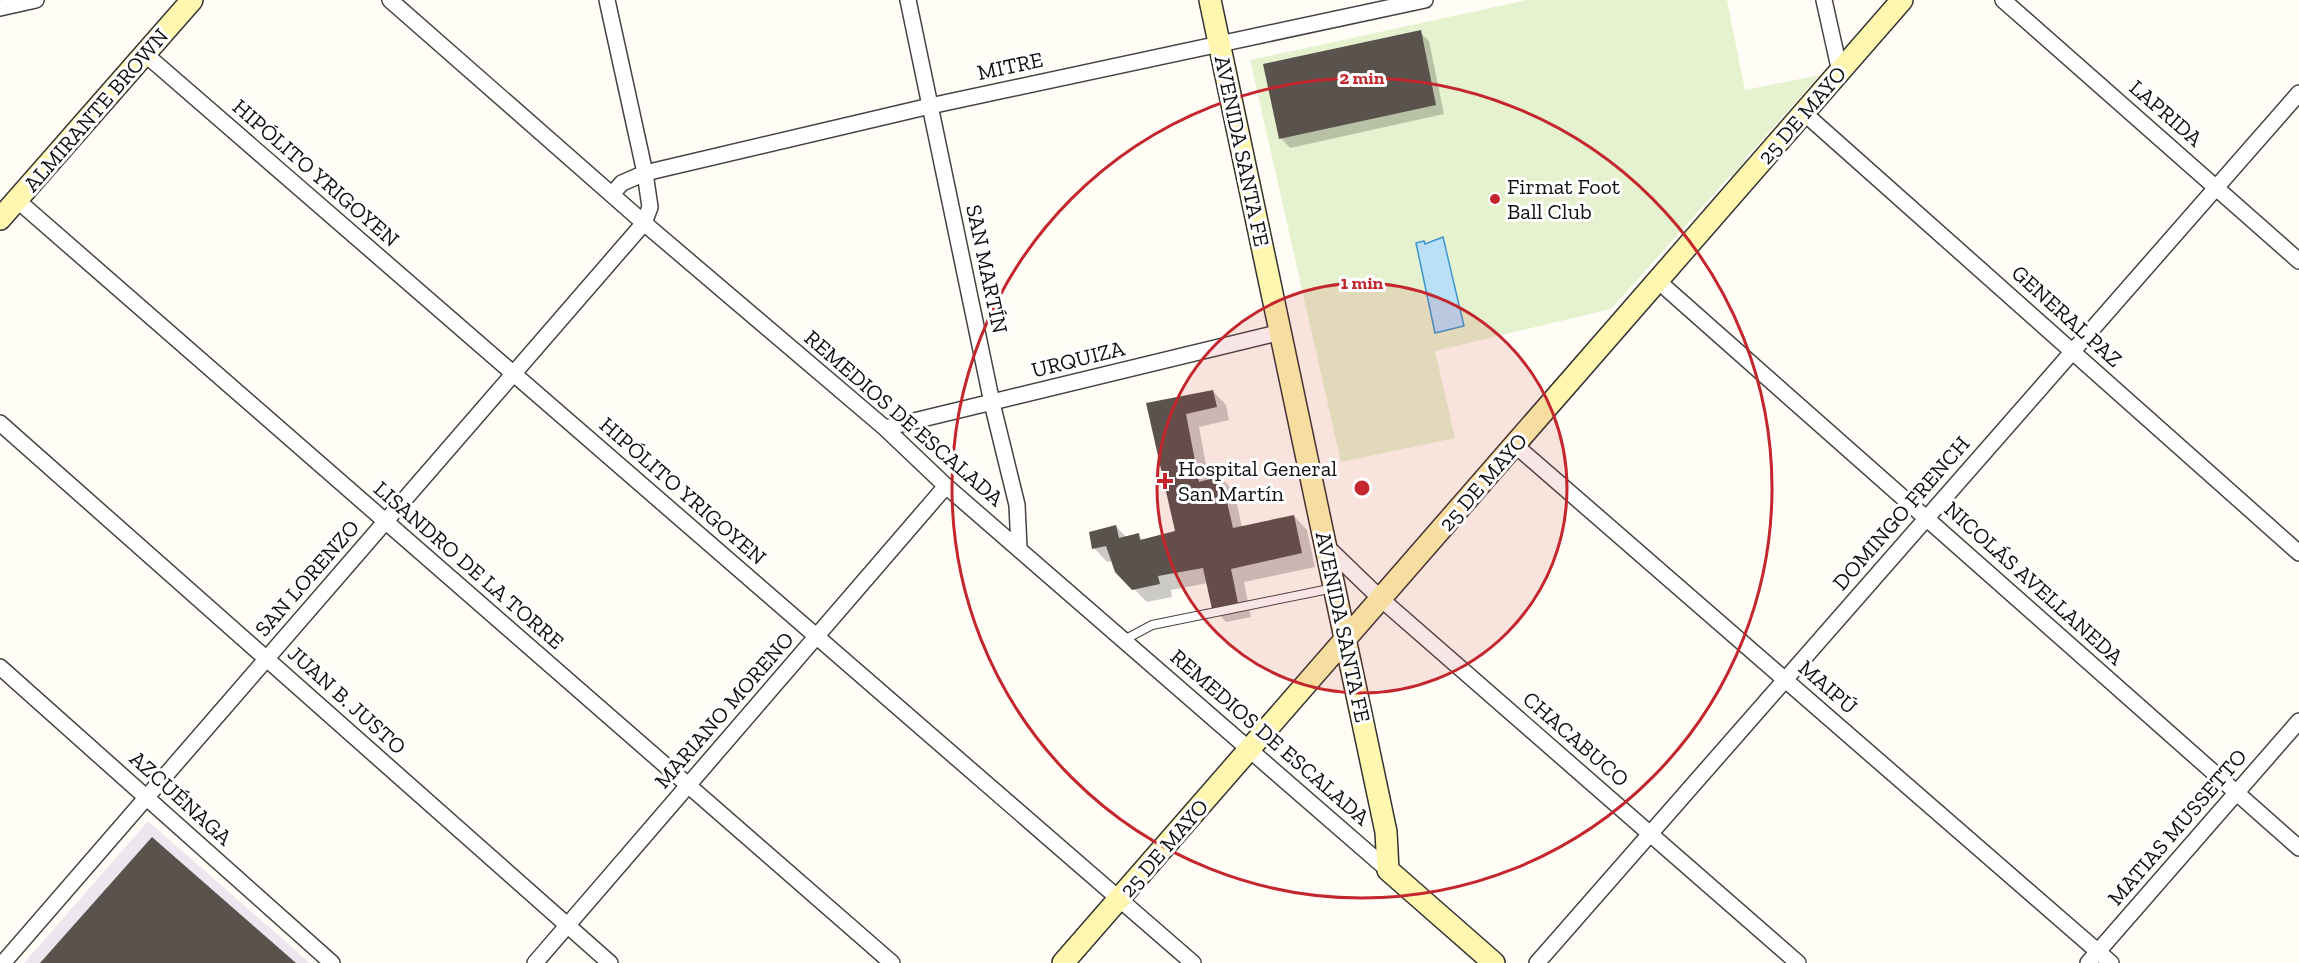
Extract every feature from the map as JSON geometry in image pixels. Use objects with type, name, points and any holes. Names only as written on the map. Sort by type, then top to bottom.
[{"type":"street","points":[[0,8],[36,0]]},
{"type":"street","name":"ALMIRANTE BROWN","points":[[0,219],[192,0]]},
{"type":"street","name":"REMEDIOS DE ESCALADA","points":[[390,0],[644,223],[885,428],[946,486],[1388,870]]},
{"type":"street","points":[[607,0],[645,173],[650,207],[644,223]]},
{"type":"street","name":"SAN MARTÍN","points":[[908,0],[992,403],[1017,505],[1019,548]]},
{"type":"street","name":"AVENIDA SANTA FE","points":[[1210,0],[1386,832],[1388,870]]},
{"type":"street","name":"MITRE","points":[[612,194],[622,183],[645,173],[930,106],[1425,0]]},
{"type":"street","points":[[1824,0],[1840,72]]},
{"type":"street","name":"25 DE MAYO","points":[[1063,963],[1902,0]]},
{"type":"street","name":"LAPRIDA","points":[[2004,0],[2299,261]]},
{"type":"street","name":"HIPÓLITO YRIGOYEN","points":[[145,54],[1192,963]]},
{"type":"street","name":"DOMINGO FRENCH","points":[[1537,963],[2299,93]]},
{"type":"street","name":"GENERAL PAZ","points":[[1804,112],[2299,553]]},
{"type":"street","name":"LISANDRO DE LA TORRE","points":[[17,200],[892,963]]},
{"type":"street","name":"SAN LORENZO","points":[[4,956],[146,798],[644,223]]},
{"type":"street","name":"NICOLÁS AVELLANEDA","points":[[1658,281],[2299,848]]},
{"type":"street","name":"URQUIZA","points":[[885,428],[1281,332]]},
{"type":"street","name":"JUAN B. JUSTO","points":[[0,423],[610,963]]},
{"type":"street","name":"MAIPÚ","points":[[1515,445],[1785,680],[2093,957],[2111,963]]},
{"type":"street","name":"MARIANO MORENO","points":[[536,963],[946,486]]},
{"type":"street","name":"CHACABUCO","points":[[1326,546],[1381,599],[1798,963]]},
{"type":"street","name":"AZCUÉNAGA","points":[[0,667],[332,963]]},
{"type":"street","name":"MATIAS MUSSETTO","points":[[2093,957],[2299,721]]},
{"type":"street","points":[[1388,870],[1494,963]]},
{"type":"lane","points":[[1124,640],[1152,625],[1335,588]]},
{"type":"shaded area","points":[[148,821],[310,963],[24,963]]},
{"type":"green space","name":"Firmat Foot Ball Club","points":[[1527,0],[1727,0],[1745,90],[1820,75],[1744,160],[1747,173],[1729,177],[1611,309],[1435,351],[1455,438],[1341,462],[1250,60]]},
{"type":"water","points":[[1443,237],[1464,326],[1435,333],[1416,243],[1424,241],[1425,244]]},
{"type":"building","points":[[1421,30],[1436,105],[1279,139],[1263,64]]},
{"type":"building","points":[[1213,390],[1217,407],[1186,414],[1199,482],[1221,476],[1233,528],[1294,515],[1302,553],[1231,569],[1238,603],[1212,609],[1203,568],[1158,576],[1160,584],[1132,590],[1115,572],[1106,546],[1092,549],[1089,532],[1116,525],[1119,538],[1139,533],[1140,540],[1175,531],[1146,403]]},
{"type":"building","points":[[152,837],[296,963],[40,963]]},
{"type":"place","name":"Firmat Foot Ball Club","points":[[1495,199]]},
{"type":"place","name":"Hospital General San Martín","points":[[1165,481]]}]
